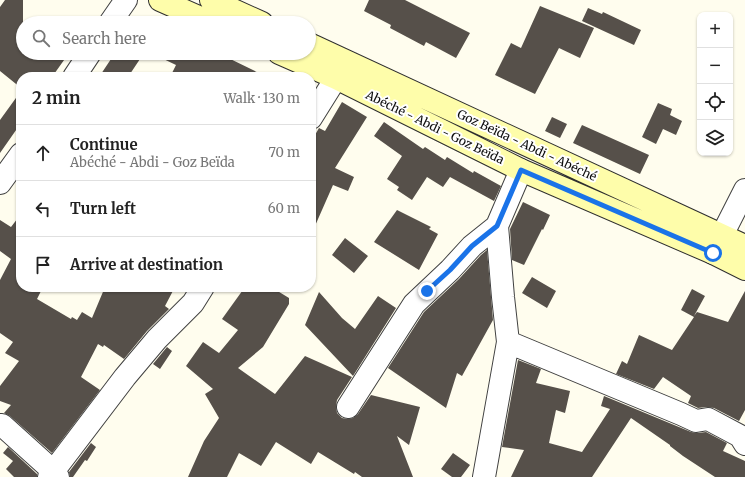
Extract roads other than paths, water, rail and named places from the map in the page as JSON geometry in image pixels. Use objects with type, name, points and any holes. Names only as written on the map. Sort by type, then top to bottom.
[{"type":"main road","points":[[160,0],[196,16]]},
{"type":"main road","points":[[211,0],[246,16]]},
{"type":"main road","name":"Goz Beïda - Abdi - Abéché","points":[[316,47],[718,244],[745,246]]},
{"type":"main road","name":"Abéché - Abdi - Goz Beïda","points":[[295,60],[336,78],[521,170],[718,244],[745,269]]},
{"type":"street","points":[[115,16],[126,0]]},
{"type":"street","points":[[77,72],[85,60]]},
{"type":"street","points":[[316,110],[336,78]]},
{"type":"street","points":[[0,183],[16,161]]},
{"type":"street","points":[[484,477],[508,342],[497,226],[521,170]]},
{"type":"street","points":[[718,244],[745,190]]},
{"type":"street","points":[[348,407],[414,304],[450,270],[472,246],[497,226]]},
{"type":"street","points":[[0,425],[2,425],[53,475],[125,378],[157,339],[193,303],[200,292]]},
{"type":"street","points":[[508,342],[696,421],[708,419],[740,436],[745,444]]}]
